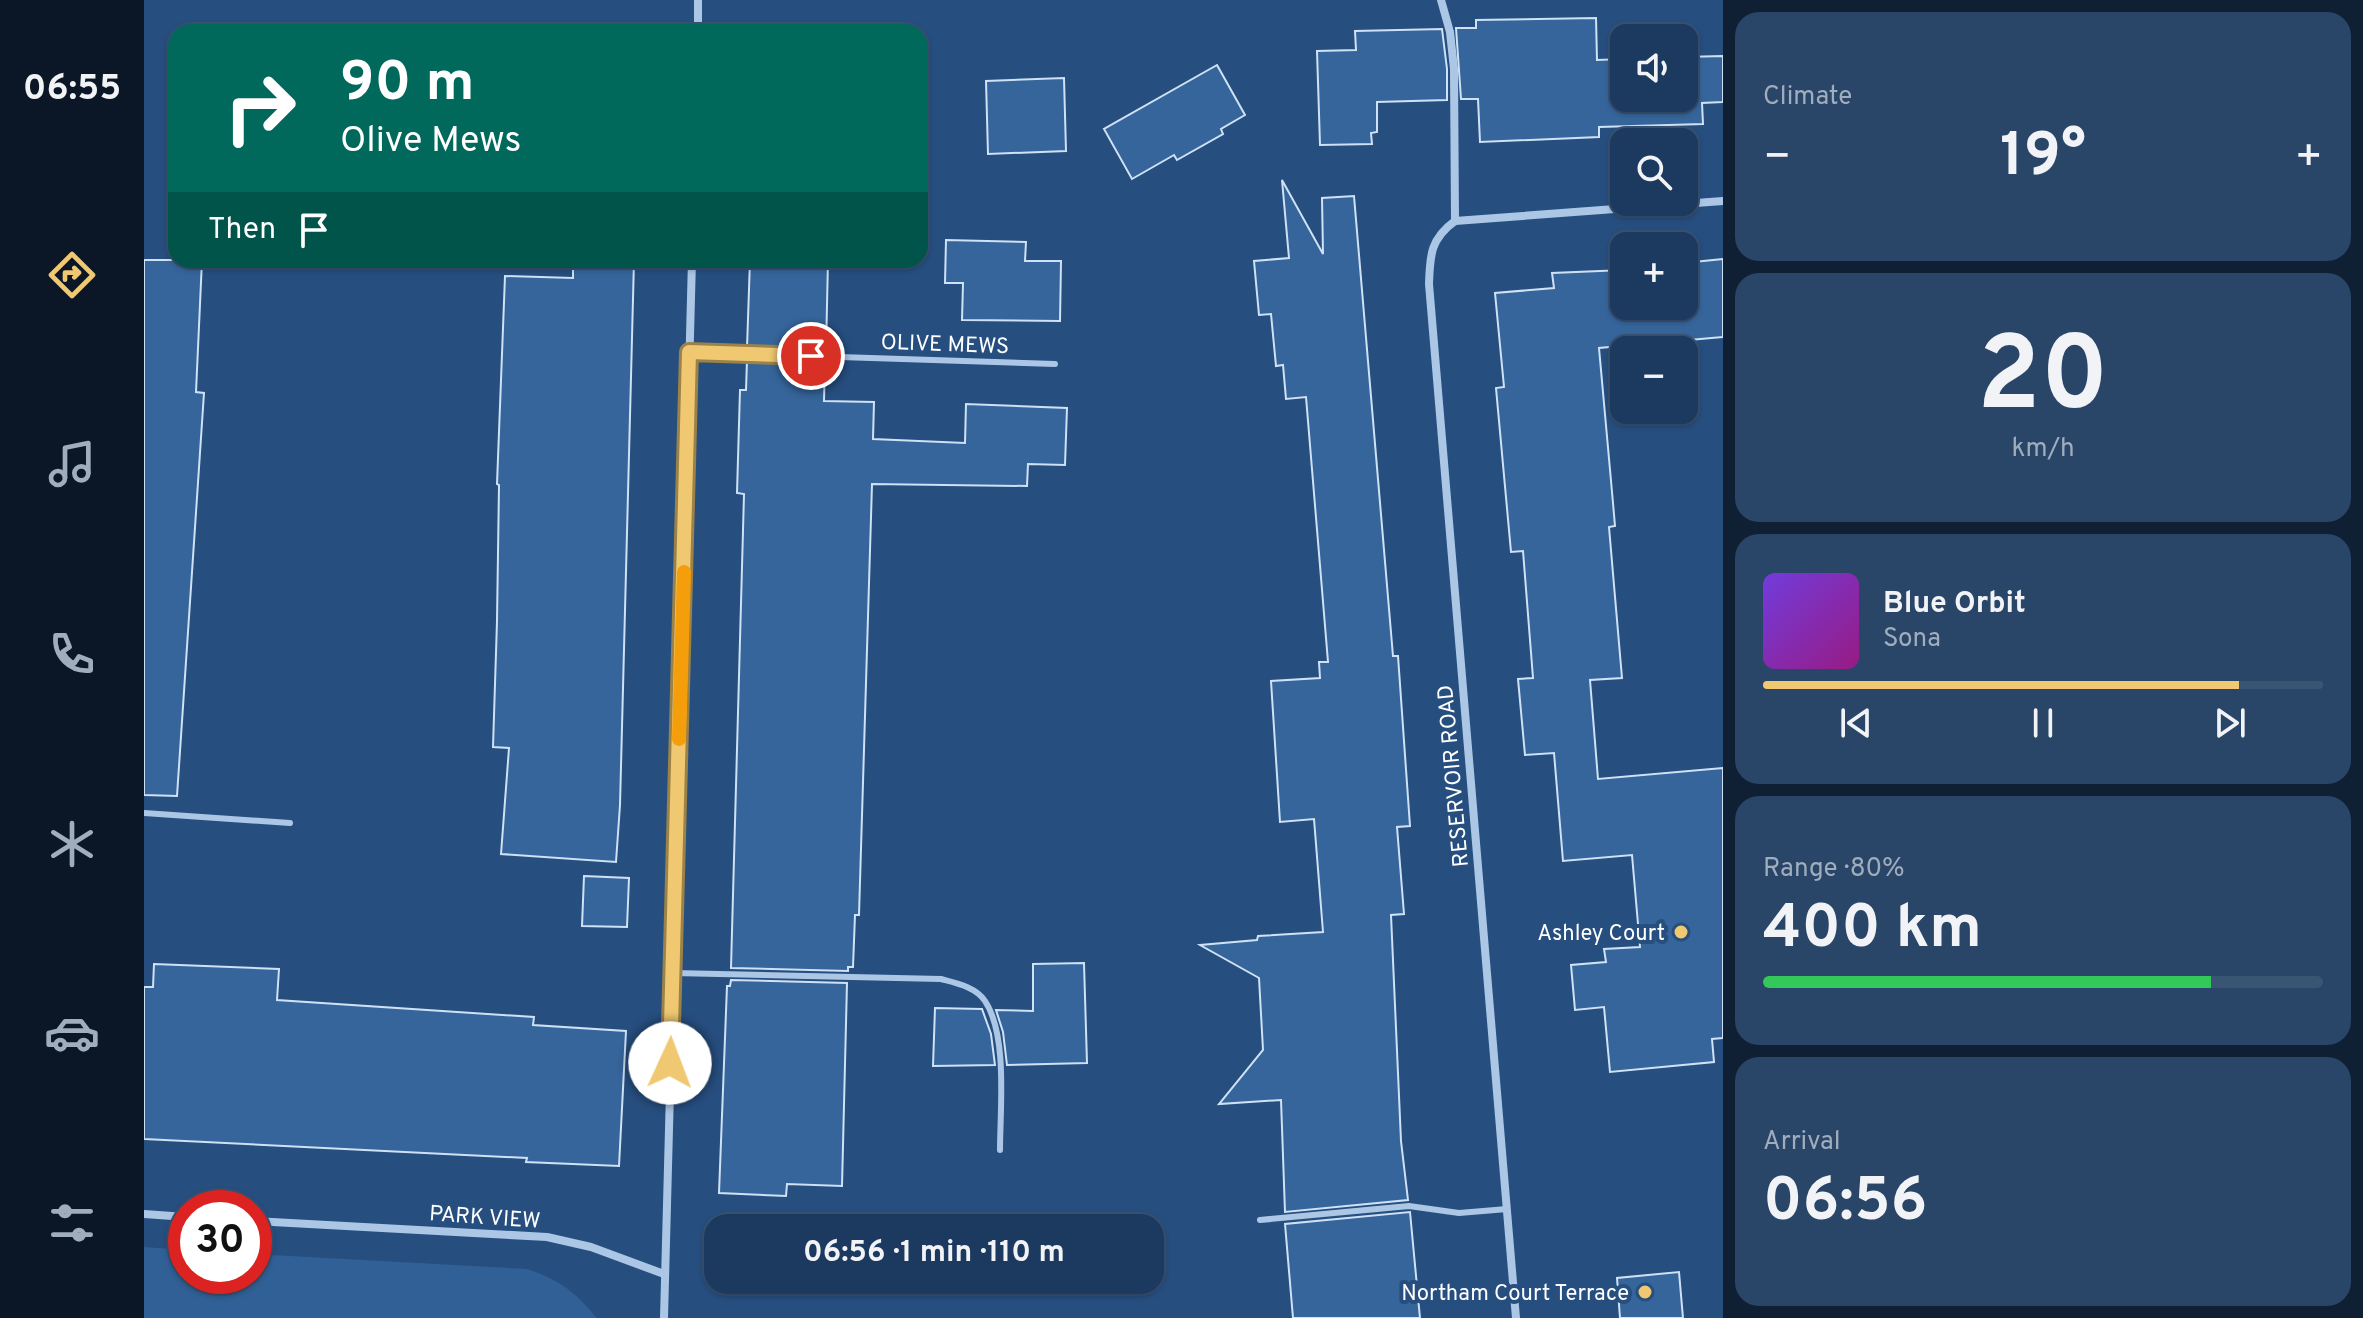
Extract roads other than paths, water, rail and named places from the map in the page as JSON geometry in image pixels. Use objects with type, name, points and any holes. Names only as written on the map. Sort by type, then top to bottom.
[{"type":"street","points":[[698,0],[698,24]]},
{"type":"street","points":[[1441,0],[1450,32],[1454,69],[1455,221],[1723,201]]},
{"type":"street","name":"RESERVOIR ROAD","points":[[1455,221],[1440,232],[1430,257],[1429,284],[1516,1318]]},
{"type":"street","points":[[664,1318],[692,268]]},
{"type":"street","points":[[144,1214],[168,1216]]},
{"type":"street","name":"PARK VIEW","points":[[272,1222],[547,1237],[591,1247],[664,1274]]},
{"type":"lane","name":"OLIVE MEWS","points":[[689,352],[1055,364]]},
{"type":"lane","points":[[144,813],[290,823]]},
{"type":"lane","points":[[673,973],[941,979],[966,986],[985,1000],[1000,1040],[1000,1150]]},
{"type":"lane","points":[[1260,1220],[1409,1206],[1459,1213],[1507,1209]]},
{"type":"place","name":"Ashley Court","points":[[1681,932]]},
{"type":"place","name":"Northam Court Terrace","points":[[1645,1292]]}]
